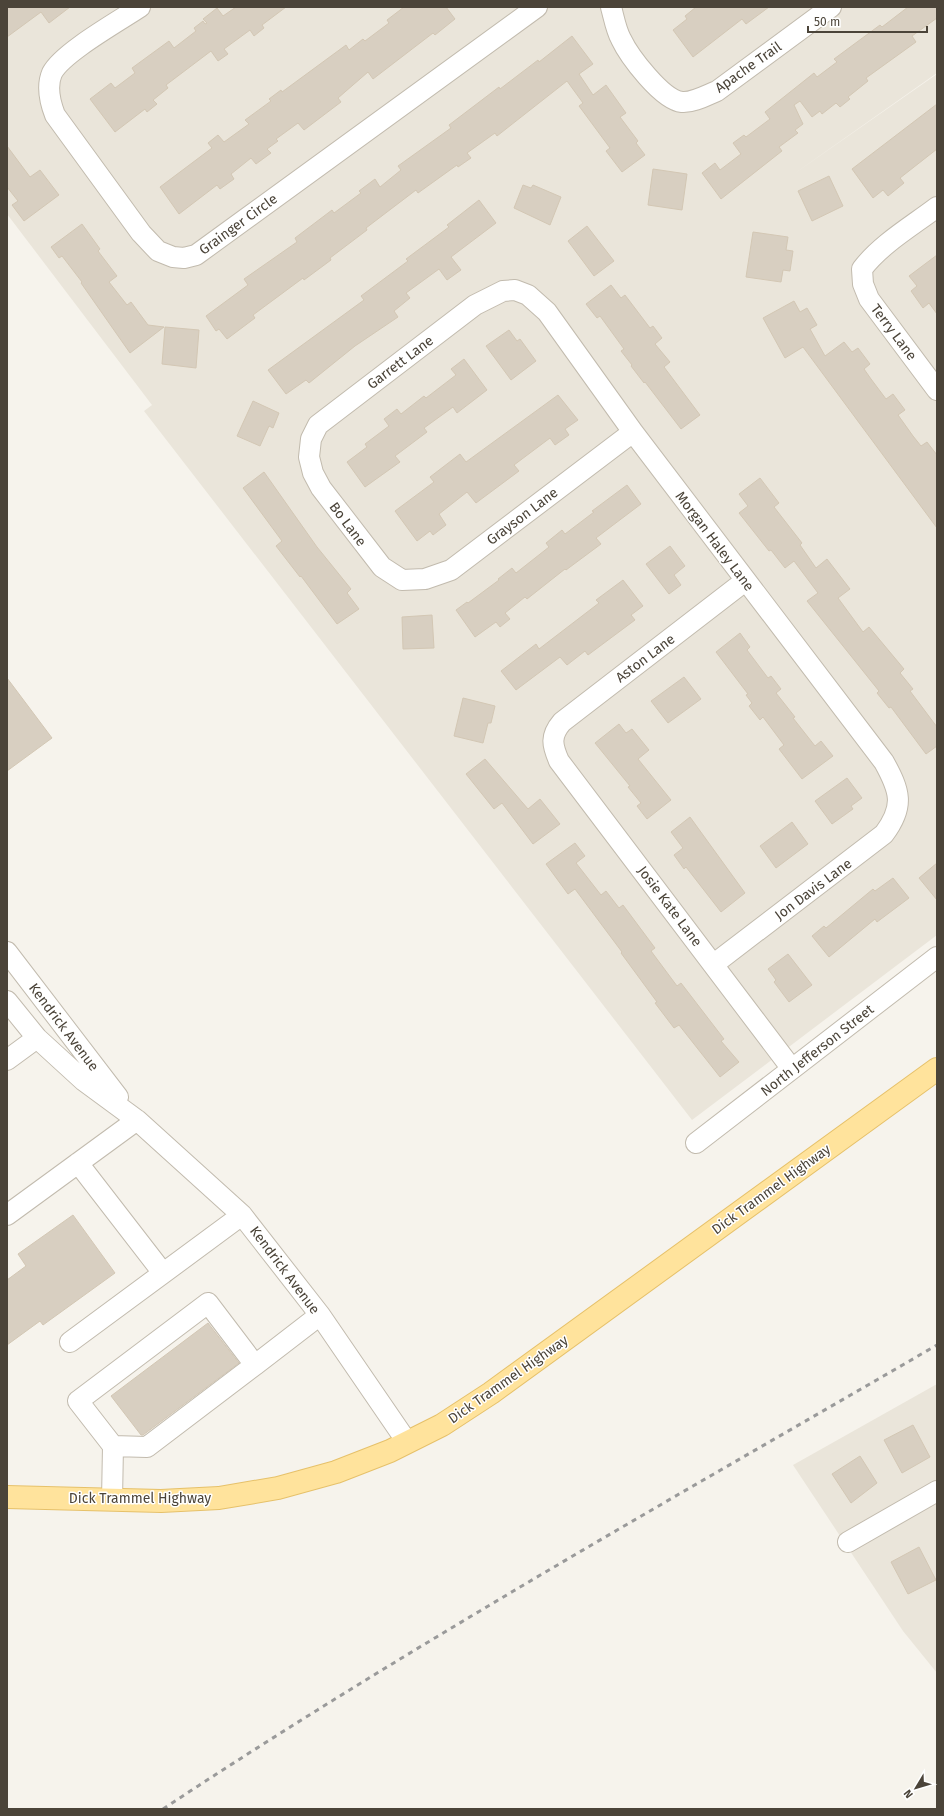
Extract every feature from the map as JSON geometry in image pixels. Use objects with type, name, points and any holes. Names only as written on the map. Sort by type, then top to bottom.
[{"type":"main road","name":"Dick Trammel Highway","points":[[7,1497],[161,1501],[219,1498],[278,1488],[336,1472],[390,1451],[442,1424],[491,1393],[937,1069]]},
{"type":"street","name":"Grainger Circle","points":[[140,7],[64,58],[52,74],[49,88],[50,102],[55,115],[141,233],[158,251],[173,257],[184,258],[196,255],[537,7]]},
{"type":"street","name":"Apache Trail","points":[[611,7],[620,39],[630,55],[659,90],[681,102],[698,99],[717,91],[831,7]]},
{"type":"street","name":"Terry Lane","points":[[937,207],[880,250],[862,269],[863,284],[869,299],[937,390]]},
{"type":"street","name":"Garrett Lane","points":[[309,457],[311,439],[318,424],[475,305],[503,290],[514,290]]},
{"type":"street","name":"Morgan Haley Lane","points":[[514,290],[528,295],[548,312],[633,432],[884,762],[896,783],[898,804]]},
{"type":"street","name":"Grayson Lane","points":[[402,580],[425,579],[451,570],[633,432]]},
{"type":"street","name":"Bo Lane","points":[[309,457],[313,473],[326,494],[382,567],[402,580]]},
{"type":"street","name":"Aston Lane","points":[[553,740],[555,730],[562,722],[745,581]]},
{"type":"street","name":"Josie Kate Lane","points":[[553,740],[554,750],[559,761],[792,1069]]},
{"type":"street","name":"Jon Davis Lane","points":[[714,964],[884,834],[894,820],[898,804]]},
{"type":"street","name":"Kendrick Avenue","points":[[7,952],[96,1070],[137,1120]]},
{"type":"street","name":"North Jefferson Street","points":[[696,1143],[937,957]]},
{"type":"street","name":"Kendrick Avenue","points":[[7,1001],[37,1038],[84,1081],[137,1120],[242,1215],[320,1316],[407,1442]]},
{"type":"street","points":[[7,1060],[37,1038]]},
{"type":"street","points":[[7,1215],[137,1120]]},
{"type":"street","points":[[78,1163],[163,1274]]},
{"type":"street","points":[[70,1342],[242,1215]]},
{"type":"street","points":[[112,1500],[113,1446],[78,1401],[208,1303],[255,1365]]},
{"type":"street","points":[[113,1446],[147,1447],[320,1316]]},
{"type":"street","points":[[848,1542],[937,1491]]},
{"type":"shaded area","points":[[7,7],[937,7],[937,73],[791,176],[937,74],[937,935],[692,1120],[144,411],[152,405],[7,214]]},
{"type":"shaded area","points":[[937,1384],[937,1673],[903,1631],[793,1465]]},
{"type":"building","points":[[7,7],[70,7],[49,23],[41,12],[7,37]]},
{"type":"building","points":[[236,7],[286,7],[262,25],[264,28],[254,36],[250,30],[224,49],[228,54],[218,61],[211,51],[166,85],[168,88],[153,100],[157,104],[147,112],[145,109],[115,132],[90,99],[111,83],[115,88],[135,73],[132,68],[169,41],[174,48],[196,31],[194,28],[203,21],[205,24],[207,23],[203,19],[217,8],[223,16]]},
{"type":"building","points":[[404,7],[446,7],[455,19],[435,35],[433,33],[373,79],[368,72],[338,98],[341,102],[304,130],[298,123],[276,139],[278,141],[267,149],[271,153],[256,164],[251,158],[231,174],[234,179],[220,189],[217,185],[179,214],[160,187],[212,148],[208,143],[218,135],[224,142],[249,124],[245,120],[271,101],[269,99],[281,90],[282,92],[346,45],[349,50],[363,39],[365,41],[389,23],[387,20]]},
{"type":"building","points":[[696,7],[769,7],[746,24],[742,19],[693,57],[673,30],[687,19],[685,16]]},
{"type":"building","points":[[908,7],[937,7],[937,18],[912,36],[916,42],[866,78],[868,81],[848,97],[850,99],[840,107],[836,103],[822,114],[820,111],[812,117],[800,101],[794,105],[803,124],[795,130],[798,133],[779,147],[782,151],[721,199],[702,173],[715,163],[720,170],[741,154],[733,143],[744,135],[746,137],[770,119],[765,112],[814,73],[817,77],[837,62],[834,59],[880,25],[882,27]]},
{"type":"building","points":[[572,36],[593,64],[579,74],[593,95],[606,85],[626,113],[620,117],[638,141],[636,143],[645,155],[622,172],[606,151],[610,148],[579,106],[583,103],[567,81],[497,136],[495,133],[467,153],[471,158],[458,167],[457,165],[418,193],[416,190],[366,228],[367,230],[330,258],[331,260],[304,280],[303,278],[253,315],[255,318],[227,339],[219,329],[216,331],[206,316],[248,285],[244,279],[297,242],[295,238],[332,210],[334,213],[361,193],[359,191],[375,179],[380,187],[401,170],[398,166],[451,128],[449,125],[499,87],[500,89],[538,60],[539,62]]},
{"type":"building","points":[[937,104],[937,149],[900,178],[904,183],[888,196],[883,190],[873,198],[852,169]]},
{"type":"building","points":[[7,146],[30,177],[40,170],[59,195],[24,221],[12,205],[18,201],[7,187]]},
{"type":"building","points":[[653,169],[687,174],[682,210],[648,205]]},
{"type":"building","points":[[829,176],[843,206],[812,221],[798,191]]},
{"type":"building","points":[[523,185],[531,188],[533,185],[561,197],[550,225],[514,208]]},
{"type":"building","points":[[479,200],[496,223],[451,257],[461,270],[447,280],[439,269],[406,293],[410,298],[394,311],[398,317],[355,346],[309,383],[306,380],[286,394],[268,370],[364,300],[361,296],[408,261],[406,259],[449,227],[447,225]]},
{"type":"building","points":[[82,224],[100,249],[98,251],[117,276],[109,282],[127,305],[131,302],[148,325],[164,327],[130,353],[81,283],[82,282],[62,256],[59,258],[51,247]]},
{"type":"building","points":[[587,226],[614,261],[594,276],[568,241]]},
{"type":"building","points":[[753,232],[788,237],[786,250],[793,251],[790,271],[783,270],[781,282],[746,277]]},
{"type":"building","points":[[937,255],[937,314],[929,303],[923,308],[911,291],[917,286],[909,276]]},
{"type":"building","points":[[611,285],[621,298],[625,295],[650,328],[653,326],[662,338],[655,344],[670,362],[664,367],[700,415],[681,429],[631,366],[632,365],[621,351],[624,349],[600,316],[597,318],[586,304]]},
{"type":"building","points":[[794,301],[800,312],[807,308],[817,325],[810,329],[825,356],[844,342],[852,352],[858,348],[870,364],[864,369],[886,399],[893,394],[905,410],[898,415],[913,436],[921,446],[927,442],[937,455],[937,528],[803,347],[785,358],[763,318]]},
{"type":"building","points":[[165,327],[199,330],[196,368],[162,364]]},
{"type":"building","points":[[509,330],[517,341],[520,339],[536,361],[511,380],[486,346]]},
{"type":"building","points":[[464,359],[487,390],[457,413],[453,407],[424,428],[427,432],[395,456],[400,462],[365,487],[347,462],[367,447],[365,444],[389,426],[384,419],[397,409],[401,414],[424,396],[426,398],[456,375],[451,369]]},
{"type":"building","points":[[558,395],[578,420],[565,429],[569,435],[555,445],[550,438],[514,465],[519,471],[476,503],[467,492],[439,514],[446,525],[433,535],[430,531],[417,541],[395,511],[434,482],[430,477],[460,454],[466,462]]},
{"type":"building","points":[[253,401],[279,413],[273,428],[269,426],[260,446],[237,436]]},
{"type":"building","points":[[264,472],[317,547],[351,589],[347,593],[359,609],[337,624],[301,576],[300,577],[276,546],[282,541],[243,488]]},
{"type":"building","points":[[760,478],[779,503],[774,507],[802,543],[800,545],[816,568],[827,559],[850,589],[838,598],[863,632],[869,627],[904,669],[900,673],[913,689],[910,691],[937,727],[937,746],[926,754],[891,707],[889,708],[877,693],[879,691],[807,601],[818,593],[794,561],[785,568],[771,550],[769,551],[739,513],[748,506],[739,494]]},
{"type":"building","points":[[627,485],[641,504],[596,538],[601,544],[566,570],[565,569],[527,599],[525,597],[505,613],[510,619],[500,627],[496,622],[475,637],[456,610],[499,580],[498,579],[512,568],[516,573],[549,547],[546,543],[562,530],[565,534],[594,512],[592,511]]},
{"type":"building","points":[[670,546],[685,566],[674,575],[681,585],[669,594],[646,564]]},
{"type":"building","points":[[623,580],[643,606],[631,615],[635,620],[588,655],[585,651],[567,665],[560,657],[516,690],[501,671],[536,644],[539,649],[599,603],[596,600]]},
{"type":"building","points":[[432,615],[434,648],[403,649],[402,617]]},
{"type":"building","points":[[740,633],[750,647],[747,650],[768,678],[771,676],[781,689],[776,693],[795,717],[793,718],[815,746],[821,741],[833,756],[802,779],[779,749],[784,745],[763,717],[760,720],[749,706],[752,703],[746,695],[748,694],[716,652]]},
{"type":"building","points":[[684,677],[701,699],[668,723],[651,701]]},
{"type":"building","points":[[7,678],[52,738],[7,771]]},
{"type":"building","points":[[463,698],[495,706],[491,723],[488,723],[483,743],[454,736]]},
{"type":"building","points":[[619,724],[626,733],[632,729],[649,750],[638,759],[671,800],[647,819],[637,806],[641,803],[628,787],[630,786],[595,743]]},
{"type":"building","points":[[485,759],[528,809],[540,799],[560,824],[533,844],[502,803],[494,809],[466,774]]},
{"type":"building","points":[[847,778],[862,798],[851,806],[853,809],[832,824],[815,801]]},
{"type":"building","points":[[690,817],[745,893],[721,912],[686,867],[684,869],[674,855],[683,848],[671,832]]},
{"type":"building","points":[[792,822],[808,844],[776,868],[760,846]]},
{"type":"building","points":[[575,843],[585,856],[576,863],[601,895],[606,891],[619,908],[623,905],[655,948],[651,951],[677,986],[681,983],[724,1039],[721,1041],[739,1062],[720,1077],[679,1025],[674,1028],[655,1003],[657,1002],[621,953],[622,952],[575,889],[568,894],[546,864]]},
{"type":"building","points":[[937,863],[937,900],[919,878]]},
{"type":"building","points":[[893,878],[909,898],[877,922],[875,919],[829,957],[812,936],[824,926],[826,928],[873,889],[875,891]]},
{"type":"building","points":[[788,954],[812,985],[789,1002],[774,982],[776,980],[768,969]]},
{"type":"building","points":[[73,1215],[115,1273],[43,1325],[40,1321],[7,1345],[7,1280],[26,1266],[18,1254]]},
{"type":"building","points":[[208,1323],[239,1363],[141,1435],[111,1396]]},
{"type":"building","points":[[913,1425],[930,1457],[902,1473],[884,1440]]},
{"type":"building","points":[[860,1456],[877,1483],[851,1503],[832,1474]]},
{"type":"building","points":[[919,1547],[936,1580],[908,1594],[891,1562]]},
{"type":"railway","points":[[163,1809],[353,1688],[450,1629],[644,1514],[937,1345]]}]
